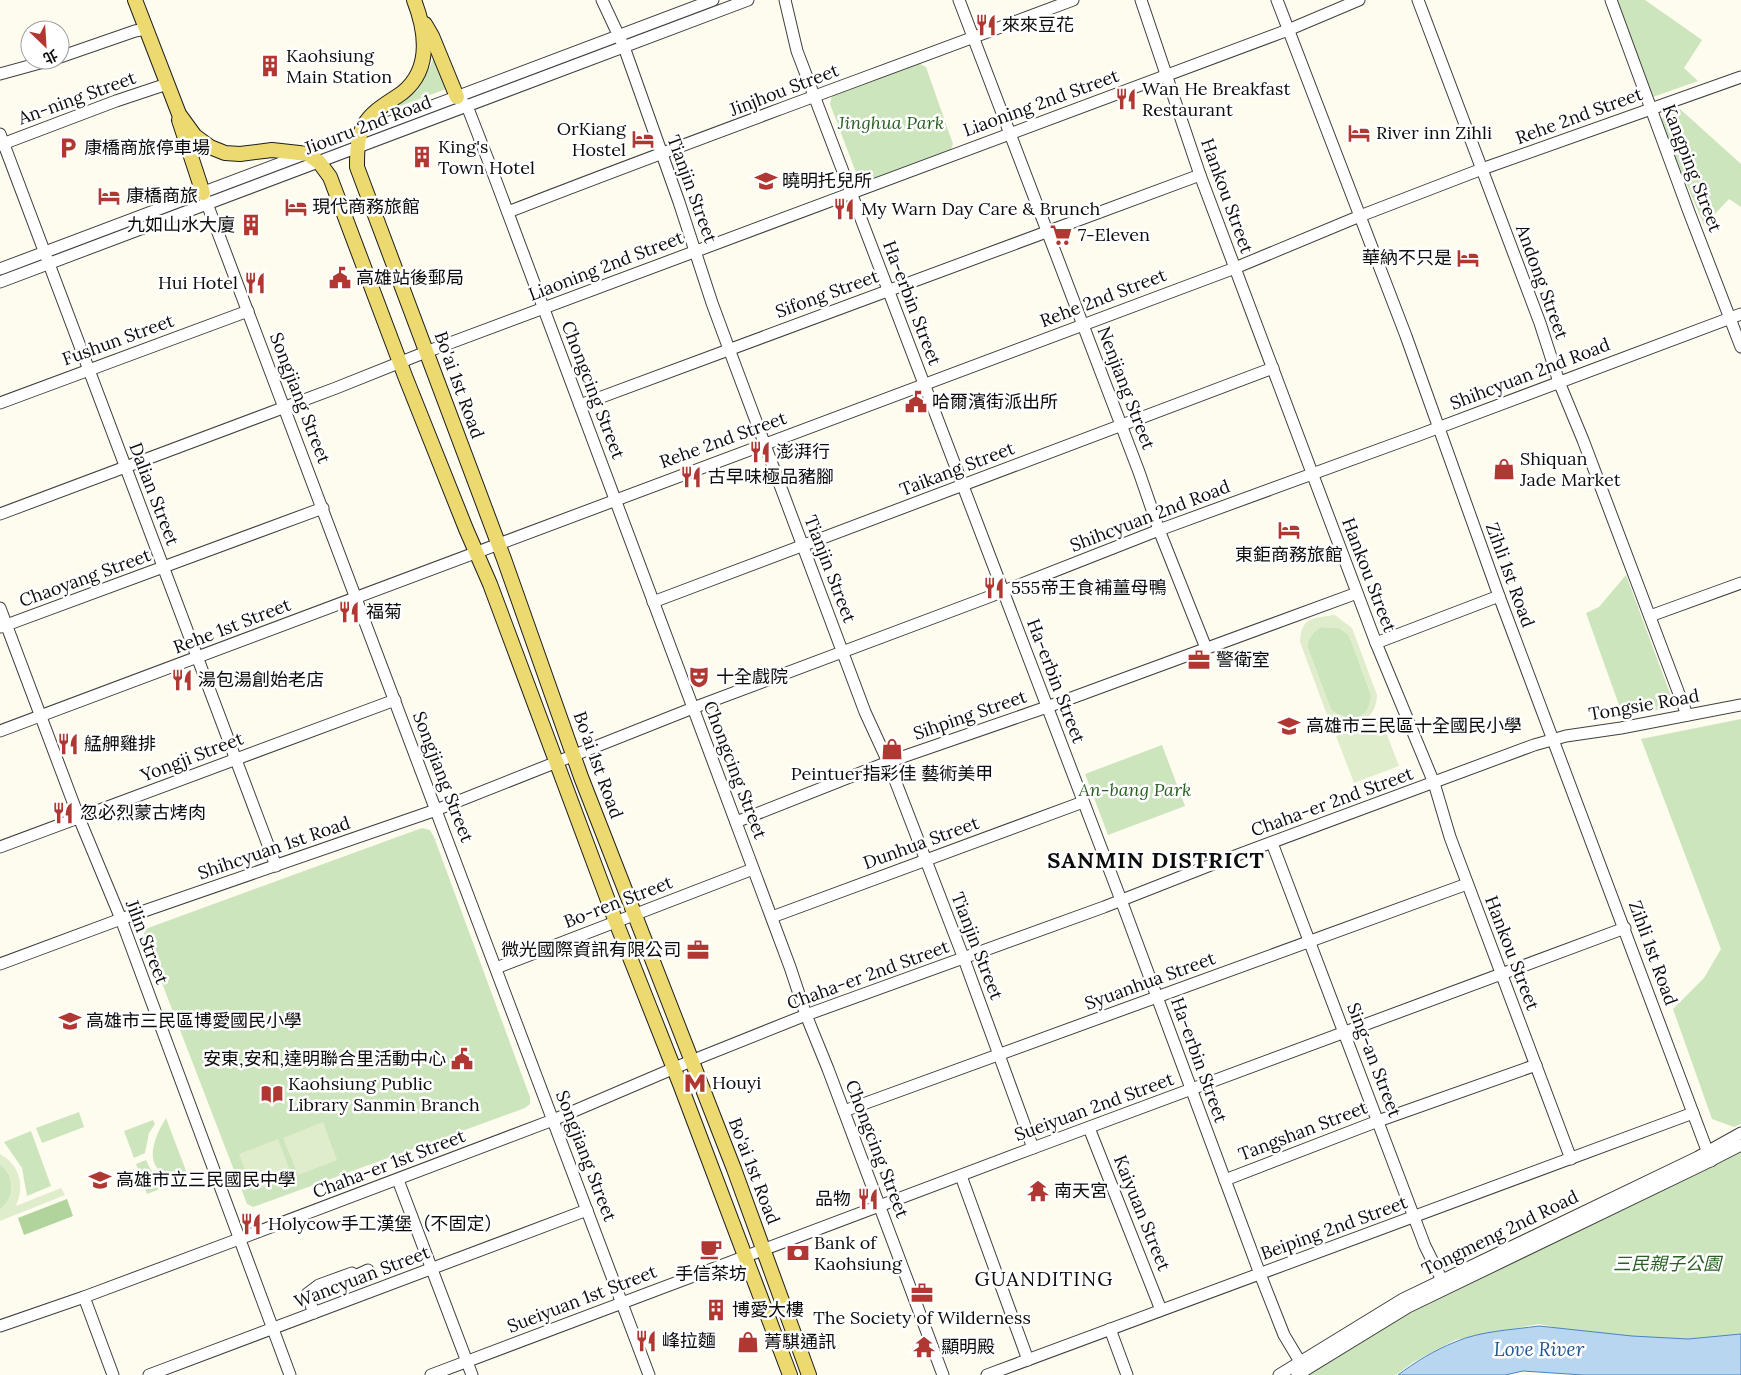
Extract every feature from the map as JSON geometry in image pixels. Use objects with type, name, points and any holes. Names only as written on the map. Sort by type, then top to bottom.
[{"type":"main road","points":[[135,0],[175,105],[184,122],[202,143],[217,151],[233,154],[272,150],[313,158]]},
{"type":"main road","points":[[416,6],[462,101]]},
{"type":"main road","points":[[360,133],[372,115],[408,87],[417,74],[423,59],[424,49],[423,30],[416,6]]},
{"type":"main road","points":[[175,105],[181,132],[205,198]]},
{"type":"main road","name":"Bo'ai 1st Road","points":[[360,133],[357,148],[357,167],[498,544],[574,757],[734,1169],[809,1375]]},
{"type":"main road","name":"Bo'ai 1st Road","points":[[313,158],[325,170],[332,183],[400,363],[476,553],[494,593],[616,922],[674,1068],[790,1375]]},
{"type":"street","name":"Tianjin Street","points":[[602,0],[624,47],[696,251],[712,303],[764,444],[865,712],[888,762],[964,959],[1033,1148]]},
{"type":"street","name":"Jiouru 2nd Road","points":[[0,269],[205,198],[313,158],[357,148],[462,101],[619,36],[713,0]]},
{"type":"street","name":"Jiouru 2nd Road","points":[[313,158],[360,133],[624,47],[748,0]]},
{"type":"street","name":"Ha-erbin Street","points":[[785,0],[797,51],[814,97],[1084,802],[1260,1274],[1284,1335],[1301,1369]]},
{"type":"street","name":"Nenjiang Street","points":[[960,0],[1159,530],[1206,648]]},
{"type":"street","name":"Jinjhou Street","points":[[508,212],[661,152],[728,130],[1073,0]]},
{"type":"street","name":"Hankou Street","points":[[1141,0],[1200,175],[1376,643],[1434,783],[1450,837],[1467,884],[1571,1159]]},
{"type":"street","name":"Zihli 1st Road","points":[[1277,0],[1360,216],[1439,427],[1499,596],[1710,1156]]},
{"type":"street","name":"Liaoning 2nd Street","points":[[0,514],[285,408],[426,352],[1288,30],[1359,0]]},
{"type":"street","name":"Andong Street","points":[[1418,0],[1540,323],[1559,382],[1583,440],[1687,715]]},
{"type":"street","name":"Kangping Street","points":[[1611,0],[1741,348]]},
{"type":"street","points":[[70,53],[135,30],[146,29]]},
{"type":"street","points":[[0,74],[20,69]]},
{"type":"street","name":"Rehe 2nd Street","points":[[476,553],[615,499],[1235,268],[1360,216],[1482,169],[1741,77]]},
{"type":"street","name":"An-ning Street","points":[[1,141],[167,84]]},
{"type":"street","name":"Chongcing Street","points":[[462,101],[508,212],[772,917],[806,1015],[844,1110],[943,1375]]},
{"type":"street","name":"Dalian Street","points":[[1,141],[45,252],[276,866]]},
{"type":"street","name":"Sifong Street","points":[[580,405],[1200,175]]},
{"type":"street","name":"Jiouru 2nd Road","points":[[0,282],[49,264],[205,198]]},
{"type":"street","name":"Songjiang Street","points":[[205,198],[649,1375]]},
{"type":"street","name":"Fushun Street","points":[[0,403],[248,311]]},
{"type":"street","name":"Shihcyuan 2nd Road","points":[[558,763],[693,708],[1003,592],[1159,530],[1741,314]]},
{"type":"street","name":"Taikang Street","points":[[654,602],[1273,368]]},
{"type":"street","name":"Chaoyang Street","points":[[3,627],[323,508]]},
{"type":"street","name":"Rehe 1st Street","points":[[0,732],[476,553]]},
{"type":"street","points":[[1650,616],[1741,583]]},
{"type":"street","name":"Sihping Street","points":[[736,822],[888,762],[1047,707],[1357,593]]},
{"type":"street","points":[[1376,643],[1499,596]]},
{"type":"street","name":"Jilin Street","points":[[0,608],[3,627],[41,716],[79,818],[121,919],[290,1375]]},
{"type":"street","name":"Yongji Street","points":[[0,847],[395,700]]},
{"type":"street","name":"Tongsie Road","points":[[1553,739],[1741,705]]},
{"type":"street","name":"Chaha-er 2nd Street","points":[[674,1068],[806,1015],[964,959],[1553,739]]},
{"type":"street","name":"Shihcyuan 1st Road","points":[[0,964],[121,919],[436,810],[558,763]]},
{"type":"street","name":"Dunhua Street","points":[[772,917],[1084,802]]},
{"type":"street","name":"Sing-an Street","points":[[1272,843],[1425,1246],[1444,1284]]},
{"type":"street","name":"Bo-ren Street","points":[[496,968],[753,869]]},
{"type":"street","name":"Syuanhua Street","points":[[844,1110],[1467,884]]},
{"type":"street","name":"Sueiyuan 2nd Street","points":[[744,1256],[1625,928]]},
{"type":"street","name":"Tangshan Street","points":[[1225,1180],[1378,1121],[1536,1065]]},
{"type":"street","name":"Chaha-er 1st Street","points":[[0,1326],[84,1297],[398,1180],[553,1120],[674,1068]]},
{"type":"street","name":"Beiping 2nd Street","points":[[987,1375],[1693,1114]]},
{"type":"street","name":"Kaiyuan Street","points":[[1090,1128],[1162,1310]]},
{"type":"street","name":"Tongmeng 2nd Road","points":[[1710,1156],[1741,1133]]},
{"type":"street","name":"Tongmeng 2nd Road","points":[[1280,1375],[1301,1369],[1403,1298],[1444,1284],[1710,1156],[1741,1144]]},
{"type":"street","points":[[961,1176],[1028,1360]]},
{"type":"street","points":[[398,1180],[472,1375]]},
{"type":"street","name":"Wancyuan Street","points":[[149,1375],[587,1210]]},
{"type":"street","name":"Sueiyuan 1st Street","points":[[431,1375],[744,1256]]},
{"type":"street","points":[[314,1313],[307,1294],[319,1285],[352,1273],[355,1276],[368,1270]]},
{"type":"street","points":[[84,1297],[113,1375]]},
{"type":"street","points":[[1110,1329],[1128,1375]]},
{"type":"green space","points":[[1615,0],[1645,0],[1702,40],[1684,68],[1698,81],[1650,98]]},
{"type":"green space","points":[[435,52],[446,89],[395,108],[393,104],[414,88],[424,77]]},
{"type":"green space","name":"Jinghua Park","points":[[918,63],[926,67],[953,144],[950,152],[869,182],[858,178],[830,104],[832,95]]},
{"type":"green space","points":[[1680,109],[1741,164],[1741,207],[1729,199],[1704,225],[1660,121],[1665,115]]},
{"type":"green space","points":[[1626,575],[1675,707],[1623,716],[1586,613],[1599,607]]},
{"type":"green space","points":[[1335,615],[1352,628],[1377,695],[1376,705],[1372,713],[1359,723],[1351,725],[1335,721],[1327,715],[1300,642],[1306,623],[1315,618]],"holes":[[[1321,627],[1339,628],[1349,635],[1371,695],[1367,710],[1357,718],[1345,717],[1331,710],[1307,646],[1312,635]]]},
{"type":"green space","points":[[1321,627],[1339,628],[1349,635],[1371,695],[1370,704],[1363,715],[1351,718],[1331,710],[1307,646],[1312,635]]},
{"type":"green space","points":[[1381,719],[1399,766],[1354,783],[1336,736]]},
{"type":"green space","points":[[1741,719],[1741,1124],[1734,1127],[1712,1119],[1673,1009],[1704,978],[1721,949],[1641,739]]},
{"type":"green space","name":"An-bang Park","points":[[1162,745],[1185,806],[1108,835],[1085,774]]},
{"type":"green space","points":[[422,828],[430,830],[434,837],[530,1097],[530,1104],[525,1108],[253,1207],[247,1204],[144,933],[148,928]]},
{"type":"green space","points":[[79,1112],[84,1127],[42,1143],[36,1128]]},
{"type":"green space","points":[[166,1118],[188,1176],[178,1180],[163,1173],[157,1168],[154,1161],[154,1146]]},
{"type":"green space","points":[[153,1120],[155,1124],[149,1133],[145,1153],[134,1158],[124,1131]]},
{"type":"green space","points":[[323,1122],[337,1160],[298,1175],[283,1138]]},
{"type":"green space","points":[[31,1131],[51,1186],[27,1196],[22,1168],[4,1142]]},
{"type":"green space","points":[[278,1139],[292,1176],[253,1191],[239,1154]]},
{"type":"green space","name":"三民親子公園","points":[[1741,1145],[1741,1334],[1688,1339],[1632,1336],[1558,1328],[1539,1324],[1455,1340],[1412,1363],[1396,1375],[1298,1375],[1338,1349]]},
{"type":"green space","points":[[0,1154],[12,1164],[19,1177],[20,1191],[16,1206],[61,1188],[65,1195],[0,1221],[0,1209],[9,1199],[12,1187],[9,1174],[0,1164]]},
{"type":"green space","points":[[146,1160],[155,1175],[170,1185],[147,1194],[136,1164]]},
{"type":"green space","points":[[0,1164],[9,1174],[12,1187],[9,1199],[0,1209]]},
{"type":"green space","points":[[67,1199],[73,1216],[24,1235],[18,1218]]},
{"type":"water","name":"Love River","points":[[1539,1326],[1632,1336],[1688,1339],[1741,1334],[1741,1375],[1583,1375],[1523,1371],[1505,1375],[1398,1375],[1418,1361],[1465,1338],[1496,1331]]},
{"type":"place","name":"來來豆花","points":[[986,25]]},
{"type":"place","name":"Kaohsiung Main Station","points":[[270,66]]},
{"type":"place","name":"Wan He Breakfast Restaurant","points":[[1126,99]]},
{"type":"place","name":"River inn Zihli","points":[[1359,133]]},
{"type":"place","name":"OrKiang Hostel","points":[[643,139]]},
{"type":"place","name":"康橋商旅停車場","points":[[68,148]]},
{"type":"place","name":"King's Town Hotel","points":[[422,157]]},
{"type":"place","name":"曉明托兒所","points":[[766,181]]},
{"type":"place","name":"康橋商旅","points":[[109,196]]},
{"type":"place","name":"現代商務旅館","points":[[296,207]]},
{"type":"place","name":"My Warn Day Care & Brunch","points":[[844,209]]},
{"type":"place","name":"九如山水大廈","points":[[251,225]]},
{"type":"place","name":"7-Eleven","points":[[1061,235]]},
{"type":"place","name":"華納不只是","points":[[1468,258]]},
{"type":"place","name":"高雄站後郵局","points":[[340,278]]},
{"type":"place","name":"Hui Hotel","points":[[255,283]]},
{"type":"place","name":"哈爾濱街派出所","points":[[916,402]]},
{"type":"place","name":"澎湃行","points":[[760,452]]},
{"type":"place","name":"Shiquan Jade Market","points":[[1504,469]]},
{"type":"place","name":"古早味極品豬腳","points":[[691,477]]},
{"type":"place","name":"東鉅商務旅館","points":[[1289,530]]},
{"type":"place","name":"555帝王食補薑母鴨","points":[[994,588]]},
{"type":"place","name":"福菊","points":[[349,612]]},
{"type":"place","name":"警衛室","points":[[1199,660]]},
{"type":"place","name":"十全戲院","points":[[699,677]]},
{"type":"place","name":"湯包湯創始老店","points":[[182,680]]},
{"type":"place","name":"高雄市三民區十全國民小學","points":[[1289,726]]},
{"type":"place","name":"艋舺雞排","points":[[68,744]]},
{"type":"place","name":"Peintuer指彩佳 藝術美甲","points":[[892,749]]},
{"type":"place","name":"忽必烈蒙古烤肉","points":[[63,813]]},
{"type":"place","name":"微光國際資訊有限公司","points":[[698,950]]},
{"type":"place","name":"高雄市三民區博愛國民小學","points":[[70,1021]]},
{"type":"place","name":"安東,安和,達明聯合里活動中心","points":[[462,1059]]},
{"type":"place","name":"Houyi","points":[[695,1083]]},
{"type":"place","name":"Kaohsiung Public Library Sanmin Branch","points":[[272,1094]]},
{"type":"place","name":"高雄市立三民國民中學","points":[[100,1180]]},
{"type":"place","name":"南天宮","points":[[1038,1191]]},
{"type":"place","name":"品物","points":[[868,1199]]},
{"type":"place","name":"Holycow手工漢堡（不固定）","points":[[251,1224]]},
{"type":"place","name":"手信茶坊","points":[[711,1249]]},
{"type":"place","name":"Bank of Kaohsiung","points":[[798,1253]]},
{"type":"place","name":"The Society of Wilderness","points":[[922,1293]]},
{"type":"place","name":"博愛大樓","points":[[716,1310]]},
{"type":"place","name":"峰拉麵","points":[[646,1341]]},
{"type":"place","name":"菁騏通訊","points":[[748,1342]]},
{"type":"place","name":"顯明殿","points":[[924,1347]]},
{"type":"district","name":"SANMIN DISTRICT","points":[[1156,860]]},
{"type":"district","name":"GUANDITING","points":[[1044,1279]]}]
